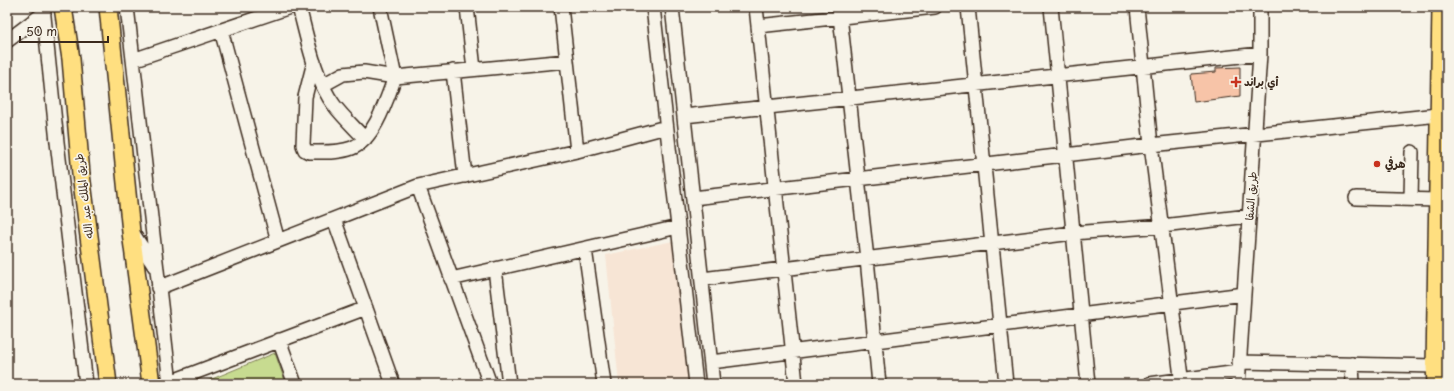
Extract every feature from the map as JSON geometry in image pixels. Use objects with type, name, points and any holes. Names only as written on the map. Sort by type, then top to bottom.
[{"type":"main road","name":"طريق الملك عبد الله","points":[[63,7],[71,59],[81,174],[108,384]]},
{"type":"main road","points":[[108,7],[132,232],[151,384]]},
{"type":"main road","points":[[1436,384],[1435,366],[1442,7]]},
{"type":"street","points":[[127,7],[170,383],[279,340],[366,308]]},
{"type":"street","points":[[133,60],[290,7]]},
{"type":"street","points":[[299,7],[314,62],[323,84],[334,104],[365,139]]},
{"type":"street","points":[[314,62],[305,97],[303,145],[305,150],[308,152],[336,152],[353,148],[365,139],[381,115],[395,77],[380,7]]},
{"type":"street","points":[[467,7],[474,70]]},
{"type":"street","points":[[561,7],[577,150]]},
{"type":"street","points":[[653,7],[696,384]]},
{"type":"street","points":[[672,7],[713,384]]},
{"type":"street","points":[[756,7],[796,384]]},
{"type":"street","points":[[758,26],[840,12],[935,7]]},
{"type":"street","points":[[968,7],[1006,384]]},
{"type":"street","points":[[1051,7],[1088,384]]},
{"type":"street","points":[[1137,7],[1151,145],[1182,382]]},
{"type":"street","name":"طريق الشفا","points":[[1239,373],[1260,54],[1260,7]]},
{"type":"street","points":[[7,41],[43,10]]},
{"type":"street","points":[[43,10],[86,384]]},
{"type":"street","points":[[840,12],[879,384]]},
{"type":"street","points":[[221,30],[278,241]]},
{"type":"street","points":[[684,116],[1260,54]]},
{"type":"street","points":[[323,84],[343,74],[364,72],[395,77],[567,61]]},
{"type":"street","points":[[453,71],[465,176]]},
{"type":"street","points":[[693,198],[1151,145],[1440,115]]},
{"type":"street","points":[[158,288],[418,186],[577,150],[666,127]]},
{"type":"street","points":[[1411,199],[1412,152]]},
{"type":"street","points":[[418,186],[490,384]]},
{"type":"street","points":[[1356,198],[1438,200]]},
{"type":"street","points":[[702,279],[1073,233],[1162,226],[1249,216]]},
{"type":"street","points":[[334,219],[392,384]]},
{"type":"street","points":[[451,278],[678,227]]},
{"type":"street","points":[[132,232],[156,268]]},
{"type":"street","points":[[585,249],[604,384]]},
{"type":"street","points":[[495,269],[509,384]]},
{"type":"street","points":[[711,362],[1244,294]]},
{"type":"street","points":[[279,340],[295,384]]},
{"type":"street","points":[[1149,384],[1182,382],[1239,373],[1352,364],[1435,366]]},
{"type":"street","points":[[1352,364],[1353,384]]},
{"type":"shaded area","points":[[673,241],[691,384],[619,384],[606,255]]},
{"type":"green space","points":[[275,353],[286,384],[200,384]]},
{"type":"building","points":[[1240,67],[1240,96],[1194,102],[1191,74],[1216,72],[1216,68]]},
{"type":"place","name":"أي براند","points":[[1236,82]]},
{"type":"place","name":"هرفي","points":[[1377,164]]}]
